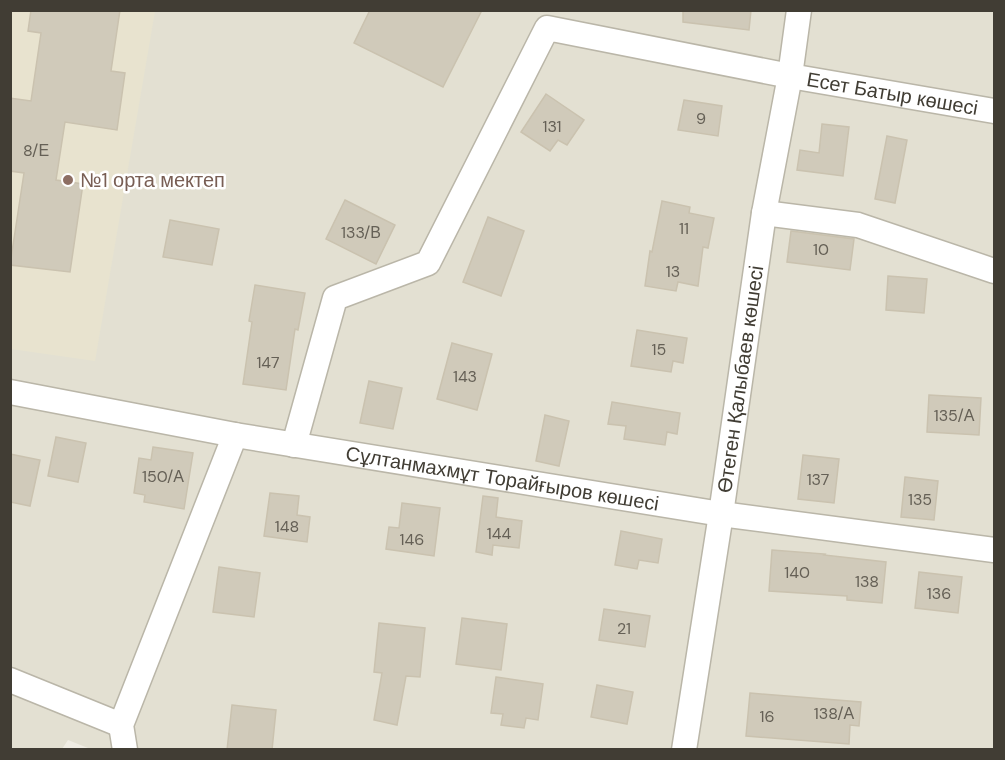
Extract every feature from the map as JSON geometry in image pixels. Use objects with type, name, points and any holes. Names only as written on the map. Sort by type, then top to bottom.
[{"type":"street","name":"Өтеген Қалыбаев көшесі","points":[[684,750],[721,514],[764,213],[790,76],[799,10]]},
{"type":"street","name":"Есет Батыр көшесі","points":[[547,19],[790,76],[994,111]]},
{"type":"street","points":[[294,445],[335,298],[428,263],[547,19]]},
{"type":"street","points":[[764,213],[858,225],[994,271]]},
{"type":"street","name":"Сұлтанмахмұт Торайғыров көшесі","points":[[10,392],[235,435],[721,514],[994,550]]},
{"type":"street","points":[[125,750],[121,726],[235,435]]},
{"type":"street","points":[[10,680],[121,726]]},
{"type":"shaded area","points":[[10,11],[994,11],[994,749],[93,750],[68,740],[62,749],[11,749]]},
{"type":"shaded area","name":"№1 орта мектеп","points":[[11,11],[155,11],[95,361],[11,349]]},
{"type":"building","points":[[31,10],[120,10],[111,71],[125,73],[117,130],[65,122],[56,180],[83,184],[70,272],[10,265],[24,173],[10,171],[10,98],[31,101],[41,33],[28,31]]},
{"type":"building","points":[[370,10],[482,10],[443,87],[354,43]]},
{"type":"building","points":[[683,10],[751,10],[749,30],[683,22]]},
{"type":"building","points":[[546,94],[584,120],[567,145],[558,140],[550,151],[521,132]]},
{"type":"building","points":[[684,100],[722,106],[718,136],[678,130]]},
{"type":"building","points":[[822,124],[849,127],[843,176],[797,170],[800,150],[819,153]]},
{"type":"building","points":[[887,136],[907,140],[895,203],[875,199]]},
{"type":"building","points":[[345,200],[395,225],[376,264],[326,239]]},
{"type":"building","points":[[662,201],[690,207],[689,213],[714,218],[708,248],[703,247],[698,286],[678,282],[676,291],[645,286],[650,251],[652,252]]},
{"type":"building","points":[[488,217],[524,231],[501,296],[463,282]]},
{"type":"building","points":[[170,220],[219,229],[212,265],[163,257]]},
{"type":"building","points":[[791,231],[854,239],[850,270],[787,262]]},
{"type":"building","points":[[888,276],[927,279],[924,313],[886,310]]},
{"type":"building","points":[[255,285],[305,293],[298,330],[295,329],[286,390],[243,384]]},
{"type":"building","points":[[637,330],[687,338],[683,363],[673,361],[671,372],[631,366]]},
{"type":"building","points":[[452,343],[492,354],[477,410],[437,399]]},
{"type":"building","points":[[369,381],[402,388],[393,429],[360,423]]},
{"type":"building","points":[[929,395],[981,398],[979,435],[927,432]]},
{"type":"building","points":[[612,402],[680,413],[677,434],[667,432],[665,445],[624,439],[626,426],[608,424]]},
{"type":"building","points":[[545,415],[569,421],[559,466],[536,461]]},
{"type":"building","points":[[56,437],[86,443],[78,482],[48,476]]},
{"type":"building","points":[[153,447],[193,453],[184,509],[144,502],[145,495],[134,493],[139,458],[151,460]]},
{"type":"building","points":[[10,454],[40,460],[30,506],[10,502]]},
{"type":"building","points":[[803,455],[839,459],[834,503],[798,499]]},
{"type":"building","points":[[905,477],[938,481],[934,520],[901,517]]},
{"type":"building","points":[[270,493],[299,496],[297,515],[310,517],[307,542],[264,536]]},
{"type":"building","points":[[483,496],[498,498],[496,517],[522,521],[519,548],[493,545],[492,555],[476,552]]},
{"type":"building","points":[[402,503],[440,508],[434,556],[386,549],[389,527],[399,528]]},
{"type":"building","points":[[621,531],[662,539],[658,563],[639,560],[637,569],[615,565]]},
{"type":"building","points":[[772,550],[886,562],[882,603],[847,600],[847,596],[769,591]]},
{"type":"building","points":[[219,567],[260,573],[254,617],[213,612]]},
{"type":"building","points":[[919,572],[962,577],[958,613],[915,608]]},
{"type":"building","points":[[604,609],[650,616],[645,647],[599,640]]},
{"type":"building","points":[[462,618],[507,624],[501,670],[456,664]]},
{"type":"building","points":[[379,623],[425,628],[420,677],[406,676],[397,725],[374,720],[382,673],[374,672]]},
{"type":"building","points":[[496,677],[543,684],[538,720],[526,718],[524,728],[501,725],[503,714],[491,713]]},
{"type":"building","points":[[597,685],[633,692],[627,724],[591,717]]},
{"type":"building","points":[[750,693],[861,702],[859,726],[850,725],[849,744],[746,736]]},
{"type":"building","points":[[232,705],[276,710],[272,750],[227,750]]},
{"type":"place","name":"№1 орта мектеп","points":[[68,180]]}]
